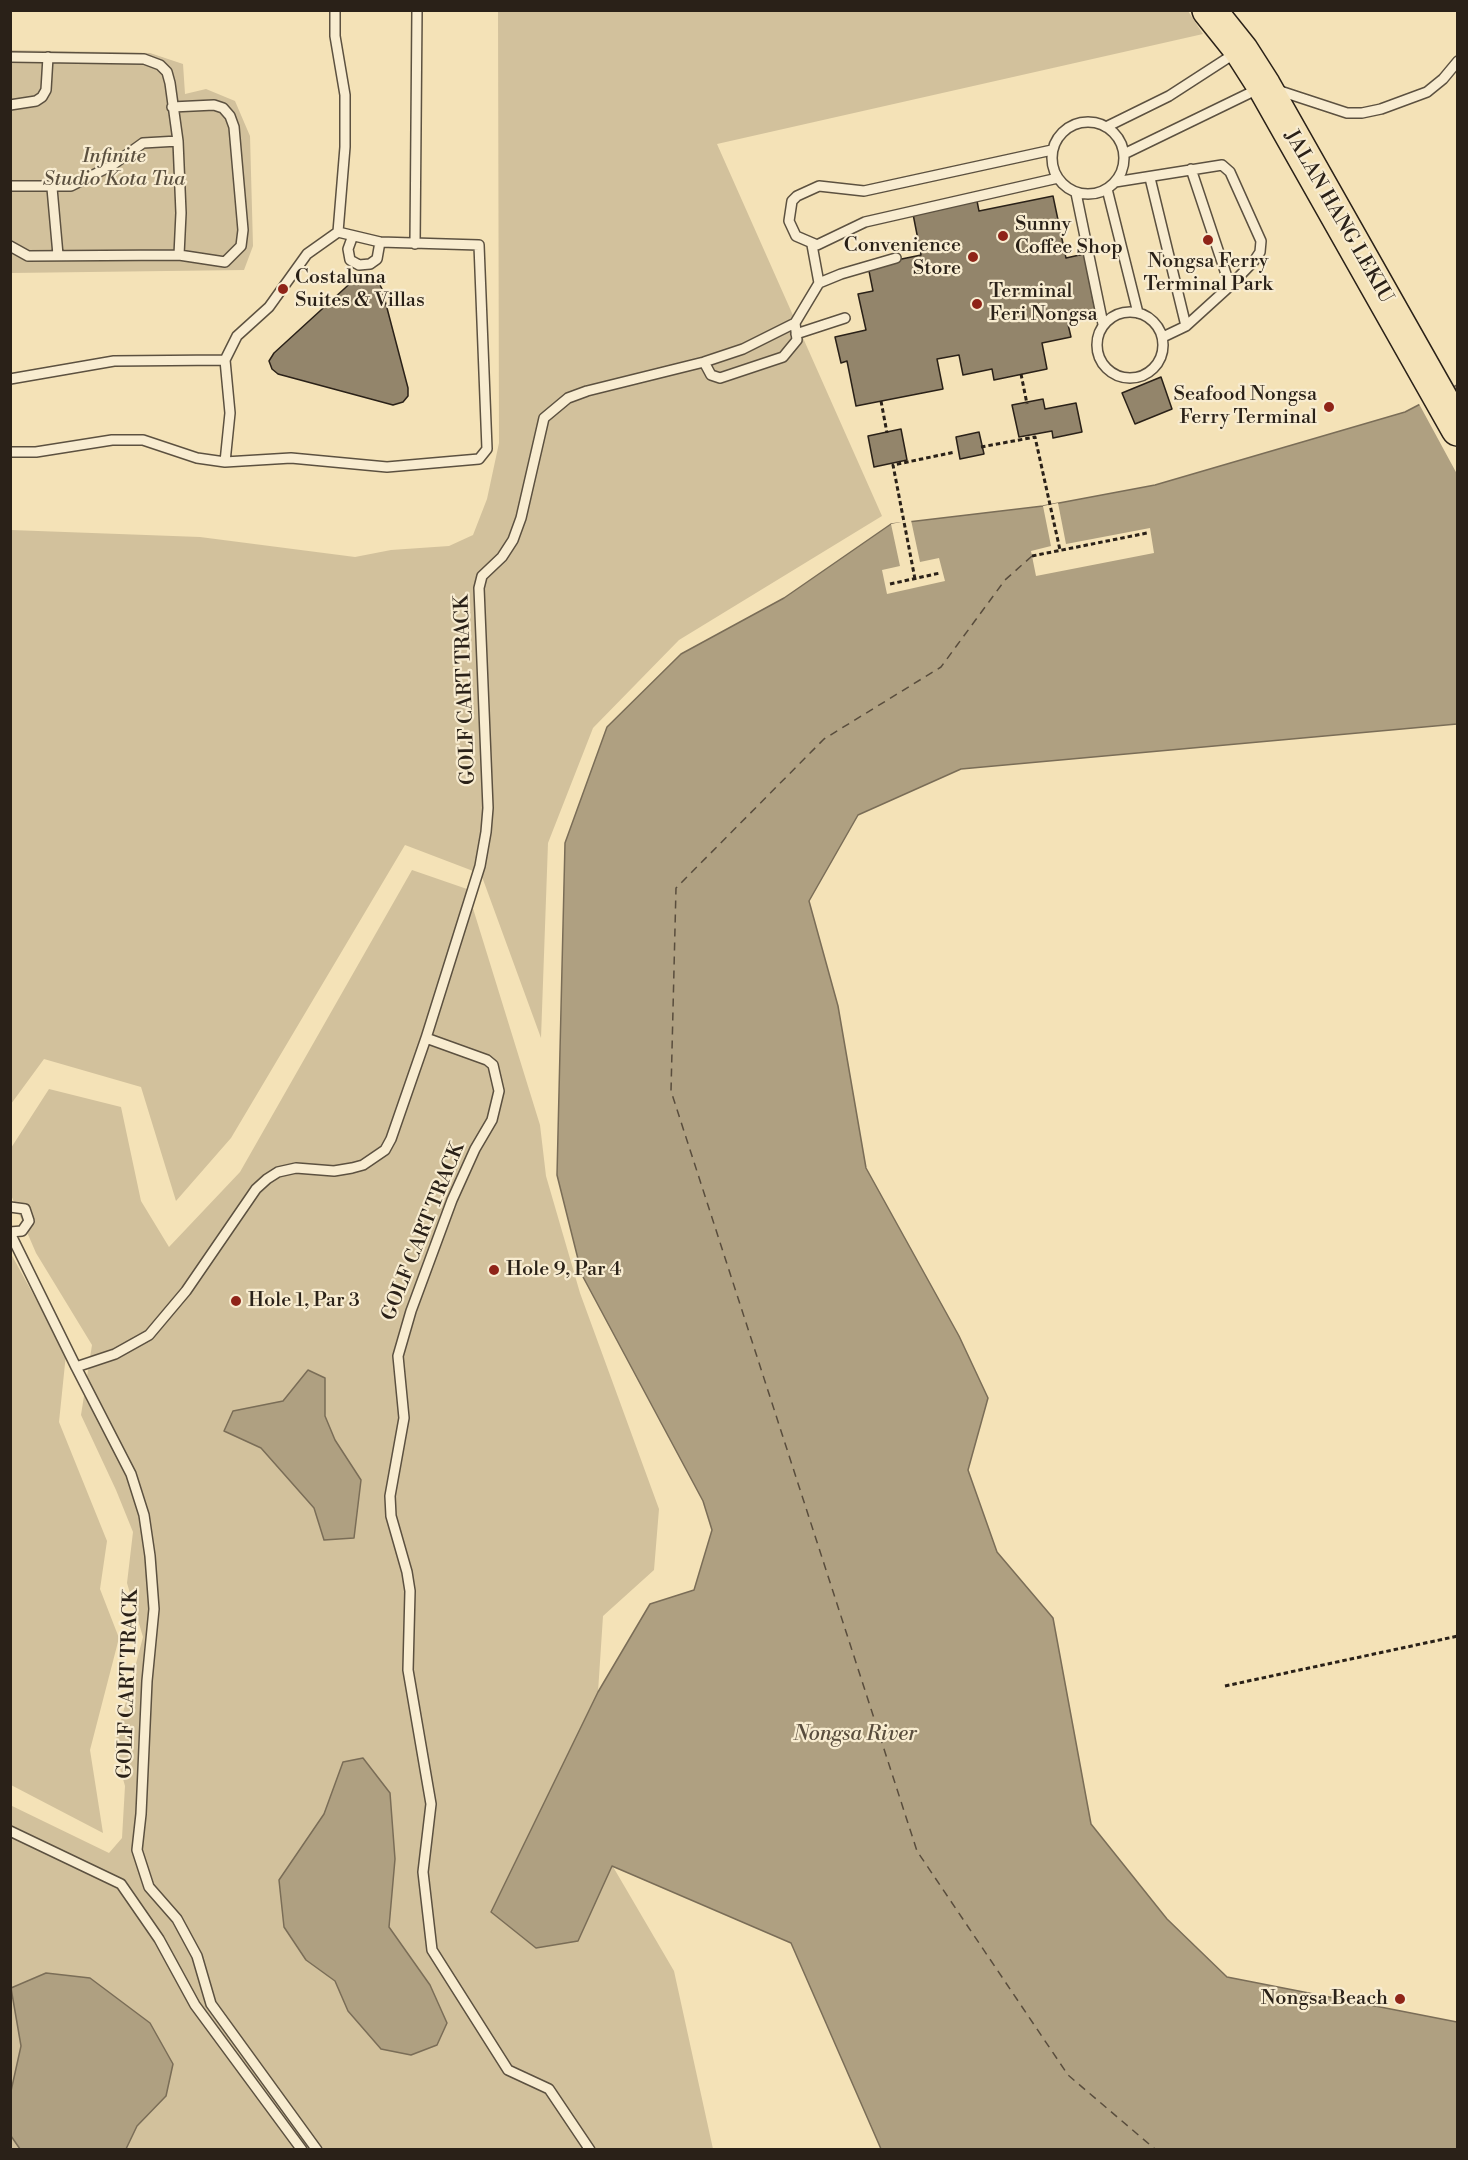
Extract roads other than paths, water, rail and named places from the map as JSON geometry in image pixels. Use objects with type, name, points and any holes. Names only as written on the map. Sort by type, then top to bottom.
[{"type":"highway","name":"JALAN HANG LEKIU","points":[[1209,10],[1241,50],[1264,86],[1458,429]]},
{"type":"lane","points":[[225,462],[230,412],[225,360],[237,336],[269,307],[307,254],[338,232],[345,147],[345,95],[335,36],[335,10]]},
{"type":"lane","points":[[415,244],[417,10]]},
{"type":"lane","points":[[1106,127],[1169,96],[1241,50]]},
{"type":"lane","points":[[10,57],[144,59],[154,62],[167,72],[178,141],[181,213],[179,255]]},
{"type":"lane","points":[[10,105],[36,101],[42,97],[46,90],[48,57]]},
{"type":"lane","points":[[1124,154],[1264,86],[1347,113],[1362,112],[1381,109],[1427,92],[1443,79],[1458,61]]},
{"type":"lane","points":[[10,246],[28,256],[179,255],[225,262],[241,246],[243,230],[234,127],[230,116],[223,108],[214,105],[172,107]]},
{"type":"lane","points":[[1076,193],[1097,193],[1107,189],[1115,182],[1122,169],[1124,154],[1118,138],[1106,127],[1090,122],[1074,125],[1060,135],[1052,150],[1052,165],[1058,178],[1076,193],[1103,324],[1097,343],[1101,363],[1110,373],[1123,378],[1136,378],[1149,373],[1159,363],[1163,351],[1163,337],[1154,321],[1138,313],[1125,312],[1113,316],[1103,324]]},
{"type":"lane","points":[[10,186],[52,188],[71,186],[85,181],[143,143],[178,141]]},
{"type":"lane","points":[[1052,150],[864,191],[828,185],[808,189],[792,201],[789,221],[796,236],[812,244],[824,243],[865,222],[1058,178]]},
{"type":"lane","points":[[1115,182],[1150,178],[1218,164],[1226,167],[1261,241],[1260,252],[1254,261],[1230,286],[1186,327],[1163,337]]},
{"type":"lane","points":[[1191,170],[1230,286]]},
{"type":"lane","points":[[1150,178],[1186,327]]},
{"type":"lane","points":[[52,188],[58,255]]},
{"type":"lane","points":[[1107,189],[1138,313]]},
{"type":"lane","points":[[10,452],[36,452],[112,440],[143,440],[197,458],[225,462],[291,458],[387,466],[478,459],[487,449],[479,245],[380,242],[352,238],[338,232]]},
{"type":"lane","points":[[352,238],[348,249],[350,260],[359,265],[370,264],[377,259],[380,242]]},
{"type":"lane","points":[[812,244],[819,283]]},
{"type":"lane","points":[[704,362],[714,377],[726,377],[783,357],[793,347],[796,334],[795,323],[819,283],[896,258]]},
{"type":"lane","points":[[796,334],[845,318]]},
{"type":"lane","name":"GOLF CART TRACK","points":[[591,2150],[549,2089],[508,2070],[432,1950],[423,1872],[431,1804],[408,1670],[410,1591],[391,1516],[390,1497],[404,1418],[398,1356],[407,1321],[452,1200],[475,1149],[492,1120],[499,1091],[493,1065],[487,1060],[426,1038],[480,866],[488,808],[479,588],[482,576],[502,557],[513,540],[521,518],[544,418],[568,398],[704,362],[743,349],[795,323]]},
{"type":"lane","points":[[10,379],[114,362],[225,360]]},
{"type":"lane","points":[[76,1366],[116,1354],[149,1335],[186,1291],[256,1189],[267,1179],[278,1172],[296,1168],[334,1172],[352,1168],[363,1165],[385,1150],[392,1139],[426,1038]]},
{"type":"lane","points":[[10,1207],[25,1209],[30,1221],[22,1231],[10,1232]]},
{"type":"lane","name":"GOLF CART TRACK","points":[[10,1232],[131,1474],[144,1515],[154,1609],[147,1681],[141,1814],[137,1850],[149,1887],[177,1919],[197,1956],[211,2004],[317,2150]]},
{"type":"lane","points":[[10,1832],[120,1884],[159,1939],[195,2005],[302,2150]]},
{"type":"water","name":"Nongsa River","points":[[1457,385],[1457,724],[961,769],[858,815],[809,901],[838,1006],[866,1168],[959,1336],[988,1398],[968,1470],[997,1552],[1053,1618],[1091,1824],[1167,1919],[1227,1977],[1457,2022],[1457,2149],[881,2149],[791,1943],[612,1866],[578,1941],[536,1948],[491,1912],[598,1692],[650,1604],[694,1590],[712,1530],[703,1501],[582,1275],[557,1175],[565,843],[607,727],[681,654],[784,598],[891,524],[1043,506],[1155,485],[1405,412]]},
{"type":"water","points":[[308,1370],[325,1378],[325,1416],[335,1440],[361,1480],[354,1538],[324,1540],[314,1508],[261,1448],[224,1431],[233,1411],[283,1401]]},
{"type":"water","points":[[363,1758],[390,1793],[395,1859],[389,1927],[430,1985],[447,2023],[437,2045],[411,2055],[381,2049],[348,2011],[335,1981],[306,1960],[284,1927],[279,1880],[324,1814],[343,1762]]},
{"type":"water","points":[[46,1973],[90,1978],[150,2023],[173,2064],[166,2096],[137,2126],[126,2149],[20,2149],[11,2136],[11,2091],[21,2046],[11,1988]]},
{"type":"place","name":"Sunny Coffee Shop","points":[[1003,236]]},
{"type":"place","name":"Nongsa Ferry Terminal Park","points":[[1208,240]]},
{"type":"place","name":"Convenience Store","points":[[973,257]]},
{"type":"place","name":"Costaluna Suites & Villas","points":[[283,289]]},
{"type":"place","name":"Terminal Feri Nongsa","points":[[977,304]]},
{"type":"place","name":"Seafood Nongsa Ferry Terminal","points":[[1329,407]]},
{"type":"place","name":"Hole 9, Par 4","points":[[494,1270]]},
{"type":"place","name":"Hole 1, Par 3","points":[[236,1301]]},
{"type":"place","name":"Nongsa Beach","points":[[1400,1999]]},
{"type":"park label","name":"Infinite Studio Kota Tua","points":[[114,168]]}]
